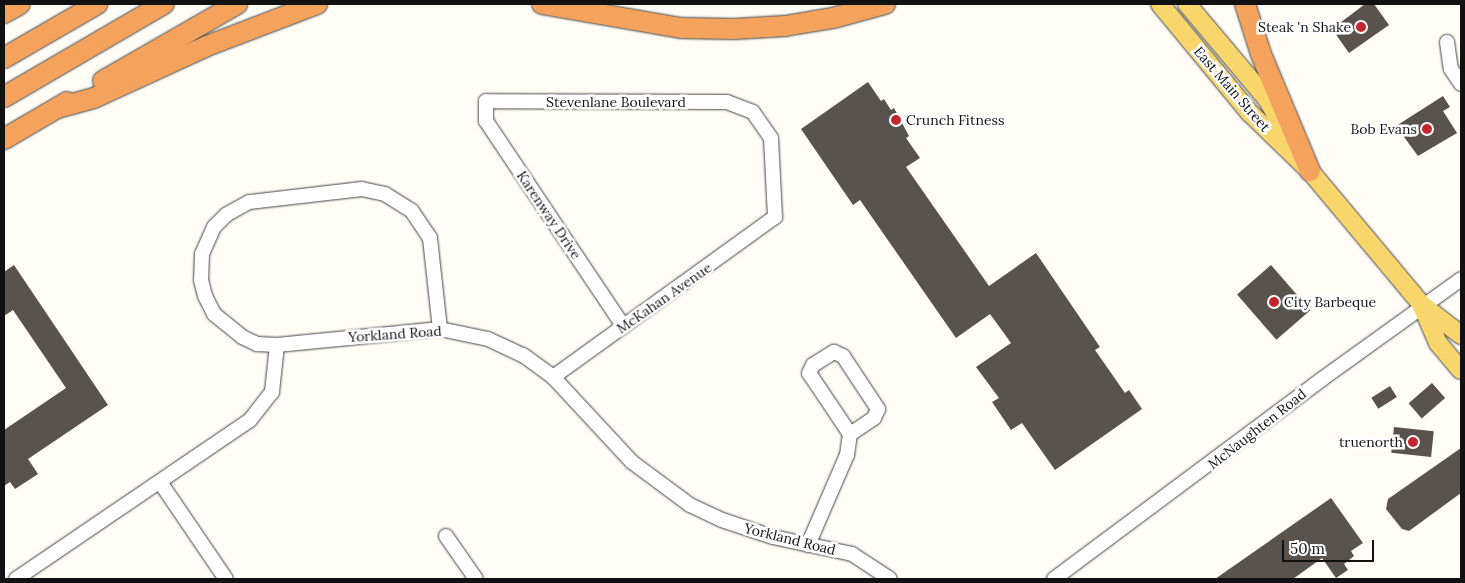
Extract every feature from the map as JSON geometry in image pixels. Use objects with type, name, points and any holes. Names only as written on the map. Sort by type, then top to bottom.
[{"type":"highway","points":[[4,12],[13,4]]},
{"type":"highway","points":[[4,12],[20,4]]},
{"type":"highway","points":[[4,58],[97,4]]},
{"type":"highway","points":[[4,97],[164,4]]},
{"type":"highway","points":[[4,139],[237,4]]},
{"type":"highway","points":[[57,108],[94,98],[207,46],[317,4]]},
{"type":"highway","points":[[542,4],[681,28],[734,29],[785,26],[833,18],[885,4]]},
{"type":"highway","points":[[1245,4],[1261,54],[1310,171]]},
{"type":"main road","name":"East Main Street","points":[[1160,4],[1250,113],[1310,171],[1422,305],[1461,335]]},
{"type":"main road","name":"East Main Street","points":[[1187,4],[1267,99],[1310,171]]},
{"type":"main road","name":"East Main Street","points":[[1422,305],[1438,343],[1461,370]]},
{"type":"street","points":[[1447,42],[1452,69],[1461,84]]},
{"type":"street","name":"Stevenlane Boulevard","points":[[486,101],[727,102],[746,107],[758,117],[771,138],[775,217]]},
{"type":"street","name":"Karenway Drive","points":[[486,101],[484,111],[489,126],[623,326]]},
{"type":"street","name":"Yorkland Road","points":[[440,330],[432,250],[425,228],[412,211],[394,198],[362,189],[259,199],[232,211],[214,227],[202,254],[200,266],[205,296],[214,314],[242,337],[257,344],[277,345],[440,330],[488,339],[523,355],[553,377],[632,462],[690,505],[731,523],[808,545],[852,554],[890,579]]},
{"type":"street","name":"McKahan Avenue","points":[[553,377],[775,217]]},
{"type":"street","name":"McNaughten Road","points":[[1054,579],[1422,305],[1461,279]]},
{"type":"street","points":[[18,579],[256,414],[272,392],[277,345]]},
{"type":"street","points":[[808,545],[846,455],[850,434],[809,373],[813,365],[834,352],[843,356],[878,409],[874,418],[850,434]]},
{"type":"street","points":[[160,482],[226,579]]},
{"type":"street","points":[[446,536],[476,579]]},
{"type":"building","name":"Steak 'n Shake","points":[[1365,4],[1374,4],[1389,25],[1349,53],[1332,29]]},
{"type":"building","points":[[868,82],[881,101],[884,99],[891,110],[894,108],[909,136],[906,138],[920,158],[906,167],[989,286],[1036,253],[1100,347],[1095,350],[1125,393],[1129,390],[1142,409],[1055,470],[1022,423],[1011,430],[992,402],[999,398],[976,367],[1011,343],[990,314],[956,338],[860,200],[853,205],[801,129]]},
{"type":"building","name":"Bob Evans","points":[[1443,96],[1450,107],[1443,111],[1457,133],[1418,156],[1396,126]]},
{"type":"building","points":[[14,265],[108,405],[28,459],[38,474],[15,489],[10,482],[4,486],[4,430],[66,388],[13,310],[4,316],[4,272]]},
{"type":"building","name":"City Barbeque","points":[[1271,265],[1310,310],[1276,340],[1237,295]]},
{"type":"building","points":[[1432,383],[1445,398],[1422,418],[1409,403]]},
{"type":"building","points":[[1390,386],[1397,397],[1378,409],[1371,398]]},
{"type":"building","name":"truenorth","points":[[1394,427],[1434,431],[1431,457],[1391,453]]},
{"type":"building","points":[[1461,448],[1461,493],[1409,531],[1402,529],[1386,509],[1388,499]]},
{"type":"building","points":[[1331,498],[1363,543],[1351,551],[1354,556],[1344,564],[1348,570],[1336,578],[1322,558],[1293,579],[1215,579]]},
{"type":"place","name":"Steak 'n Shake","points":[[1361,27]]},
{"type":"place","name":"Crunch Fitness","points":[[896,120]]},
{"type":"place","name":"Bob Evans","points":[[1427,129]]},
{"type":"place","name":"City Barbeque","points":[[1274,302]]},
{"type":"place","name":"truenorth","points":[[1413,442]]}]
